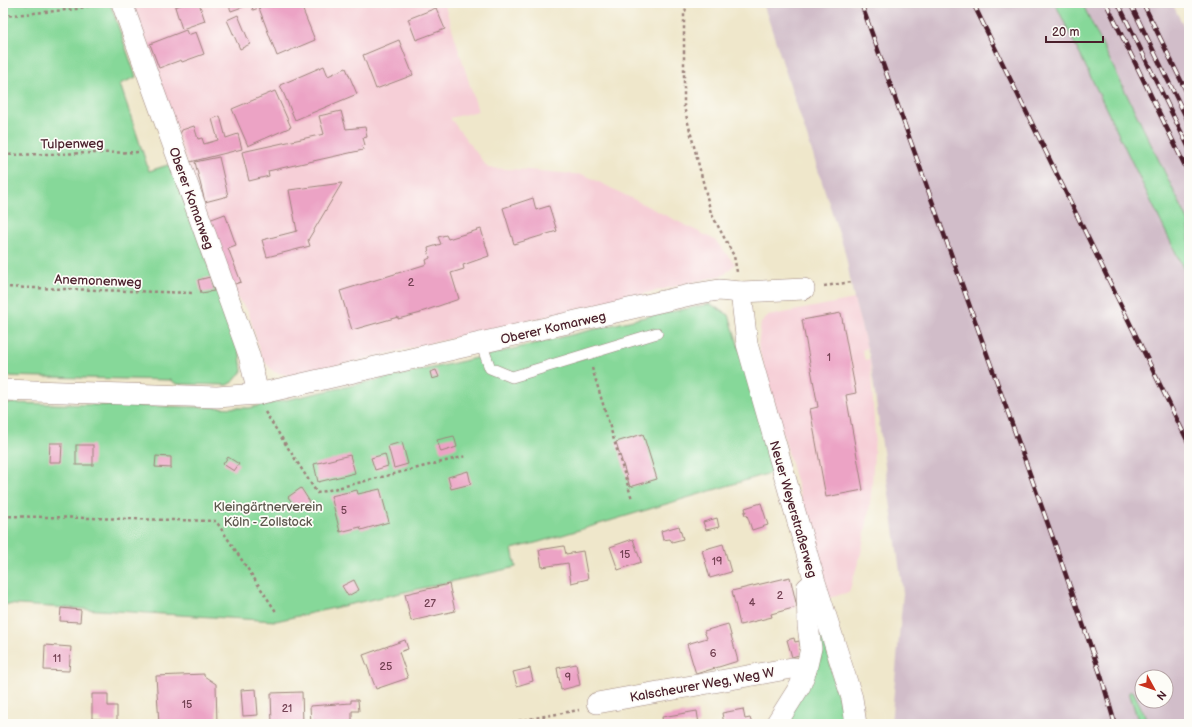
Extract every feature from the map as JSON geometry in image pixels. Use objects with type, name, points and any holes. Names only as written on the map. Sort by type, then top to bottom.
[{"type":"street","name":"Oberer Komarweg","points":[[122,3],[249,355],[256,394]]},
{"type":"street","name":"Oberer Komarweg","points":[[3,390],[217,397],[256,394],[694,294],[719,290],[741,292],[804,289]]},
{"type":"street","name":"Neuer Weyerstraßerweg","points":[[741,292],[747,344],[815,582],[852,698],[856,724]]},
{"type":"street","points":[[776,724],[800,686],[806,670],[811,648],[808,626],[808,588],[815,582]]},
{"type":"street","name":"Kalscheurer Weg, Weg W","points":[[597,703],[792,668],[806,670]]},
{"type":"lane","points":[[481,343],[490,368],[512,377],[657,333]]},
{"type":"path","points":[[3,16],[76,9],[100,3]]},
{"type":"path","points":[[688,3],[684,14],[684,107],[711,213],[734,256],[741,292]]},
{"type":"path","name":"Tulpenweg","points":[[3,154],[141,152]]},
{"type":"path","points":[[804,289],[852,282]]},
{"type":"path","name":"Anemonenweg","points":[[3,287],[192,292]]},
{"type":"path","points":[[588,354],[632,499]]},
{"type":"path","points":[[256,394],[317,493],[466,456]]},
{"type":"path","points":[[3,516],[216,521],[276,613]]},
{"type":"path","points":[[501,724],[589,708],[597,703]]},
{"type":"shaded area","points":[[129,3],[444,3],[478,111],[450,118],[488,168],[585,175],[715,240],[735,264],[724,275],[558,314],[292,376],[274,372],[262,359],[248,311],[234,294]]},
{"type":"shaded area","points":[[763,3],[1172,3],[1189,37],[1189,724],[891,724],[903,593],[870,359],[854,299],[845,252]]},
{"type":"shaded area","points":[[854,299],[867,348],[862,350],[865,360],[870,359],[875,435],[872,485],[869,512],[861,553],[849,592],[829,598],[758,346],[761,323],[768,316]]},
{"type":"green space","points":[[3,3],[110,3],[136,77],[120,84],[149,171],[171,164],[239,346],[242,371],[234,381],[227,385],[177,384],[170,380],[3,376]]},
{"type":"green space","points":[[1055,3],[1082,3],[1189,222],[1189,280]]},
{"type":"green space","name":"Kleingärtnerverein Köln - Zollstock","points":[[710,304],[729,315],[777,471],[512,549],[516,567],[276,621],[3,604],[3,403],[249,408],[455,363],[645,317]]},
{"type":"green space","points":[[814,620],[821,621],[835,686],[847,724],[786,724]]},
{"type":"green space","points":[[1133,691],[1134,693],[1134,708],[1129,692]]},
{"type":"green space","points":[[1134,709],[1142,709],[1149,724],[1139,724]]},
{"type":"building","points":[[186,3],[199,3],[205,21],[182,29],[175,7]]},
{"type":"building","points":[[228,3],[300,3],[315,40],[277,56],[259,8],[253,10],[251,4],[231,11]]},
{"type":"building","points":[[436,8],[445,29],[416,40],[408,19]]},
{"type":"building","points":[[238,15],[250,44],[240,49],[227,20]]},
{"type":"building","points":[[186,30],[188,35],[196,32],[204,54],[159,68],[150,44]]},
{"type":"building","points":[[399,40],[413,75],[376,89],[363,55]]},
{"type":"building","points":[[324,66],[328,76],[346,68],[357,94],[295,120],[280,85]]},
{"type":"building","points":[[275,91],[291,127],[248,146],[232,109]]},
{"type":"building","points":[[341,111],[346,129],[365,127],[367,137],[363,138],[365,145],[362,146],[363,150],[268,171],[269,176],[249,181],[242,152],[324,134],[319,116]]},
{"type":"building","points":[[220,116],[226,138],[238,134],[242,149],[190,162],[180,134],[182,130],[194,126],[198,139],[202,138],[204,144],[218,140],[212,119]]},
{"type":"building","points":[[219,157],[228,196],[205,202],[195,162]]},
{"type":"building","points":[[342,183],[308,240],[310,246],[267,257],[262,240],[297,231],[289,190]]},
{"type":"building","points":[[533,198],[536,210],[549,206],[557,231],[514,244],[503,208]]},
{"type":"building","points":[[225,214],[236,245],[228,248],[241,282],[232,285],[209,220]]},
{"type":"building","points":[[481,229],[489,256],[463,265],[464,269],[451,273],[459,299],[421,313],[398,319],[398,317],[352,330],[340,291],[427,264],[426,260],[430,258],[428,248],[441,244],[438,237],[446,235],[448,239]]},
{"type":"building","points":[[210,277],[214,291],[201,293],[198,280]]},
{"type":"building","points":[[841,313],[856,393],[846,395],[863,490],[826,497],[810,409],[818,407],[802,320]]},
{"type":"building","points":[[436,370],[439,377],[432,379],[430,372]]},
{"type":"building","points":[[643,434],[657,479],[630,487],[616,442]]},
{"type":"building","points":[[454,436],[457,447],[441,452],[437,440]]},
{"type":"building","points":[[402,442],[408,464],[394,468],[388,446]]},
{"type":"building","points":[[50,443],[62,443],[61,462],[49,462]]},
{"type":"building","points":[[76,445],[93,445],[93,465],[76,465]]},
{"type":"building","points":[[385,454],[388,466],[375,470],[371,458]]},
{"type":"building","points":[[350,455],[355,473],[318,482],[314,464]]},
{"type":"building","points":[[156,456],[171,457],[171,468],[155,467]]},
{"type":"building","points":[[228,457],[239,464],[234,471],[223,464]]},
{"type":"building","points":[[468,471],[471,484],[451,489],[448,477]]},
{"type":"building","points":[[301,488],[310,502],[297,510],[288,497]]},
{"type":"building","points":[[380,489],[389,522],[361,530],[360,527],[340,532],[331,496],[357,490],[358,494]]},
{"type":"building","points":[[761,503],[768,525],[752,530],[747,515],[745,515],[744,512],[746,512],[745,508]]},
{"type":"building","points":[[717,518],[719,527],[706,530],[703,522]]},
{"type":"building","points":[[679,526],[683,539],[672,542],[670,539],[663,540],[661,531]]},
{"type":"building","points":[[633,539],[641,562],[618,570],[610,547]]},
{"type":"building","points":[[723,544],[731,572],[710,578],[702,550]]},
{"type":"building","points":[[564,546],[566,554],[583,551],[588,579],[571,583],[568,563],[542,567],[539,550]]},
{"type":"building","points":[[790,577],[797,607],[771,614],[772,617],[740,625],[732,591]]},
{"type":"building","points":[[354,580],[359,590],[348,596],[342,586]]},
{"type":"building","points":[[449,584],[455,611],[411,621],[405,594]]},
{"type":"building","points":[[61,608],[81,610],[80,622],[60,621]]},
{"type":"building","points":[[728,624],[738,661],[696,674],[687,644],[707,638],[704,631]]},
{"type":"building","points":[[794,638],[795,642],[799,641],[802,654],[792,657],[787,640]]},
{"type":"building","points":[[405,640],[408,649],[399,652],[408,678],[376,689],[363,655]]},
{"type":"building","points":[[3,644],[5,644],[5,668],[3,668]]},
{"type":"building","points":[[45,645],[71,647],[69,671],[44,670]]},
{"type":"building","points":[[576,664],[580,685],[561,690],[557,668]]},
{"type":"building","points":[[530,668],[533,681],[517,686],[513,672]]},
{"type":"building","points":[[204,674],[204,676],[216,684],[217,724],[159,724],[156,676]]},
{"type":"building","points":[[256,689],[258,715],[243,716],[241,690]]},
{"type":"building","points":[[302,692],[303,724],[272,724],[271,693]]},
{"type":"building","points":[[92,694],[108,694],[108,706],[117,706],[117,722],[100,722],[101,719],[92,719]]},
{"type":"building","points":[[351,700],[358,700],[359,711],[352,711],[352,724],[311,724],[310,706],[351,703]]},
{"type":"building","points":[[743,709],[745,719],[750,718],[752,724],[724,724],[722,713]]},
{"type":"building","points":[[697,711],[699,724],[663,724],[662,717]]},
{"type":"railway","points":[[861,3],[1054,541],[1101,676],[1115,724]]},
{"type":"railway","points":[[973,3],[1189,444]]},
{"type":"railway","points":[[1106,3],[1189,174]]},
{"type":"railway","points":[[1118,3],[1189,148]]},
{"type":"railway","points":[[1130,3],[1189,123]]},
{"type":"railway","points":[[1143,3],[1189,97]]}]
